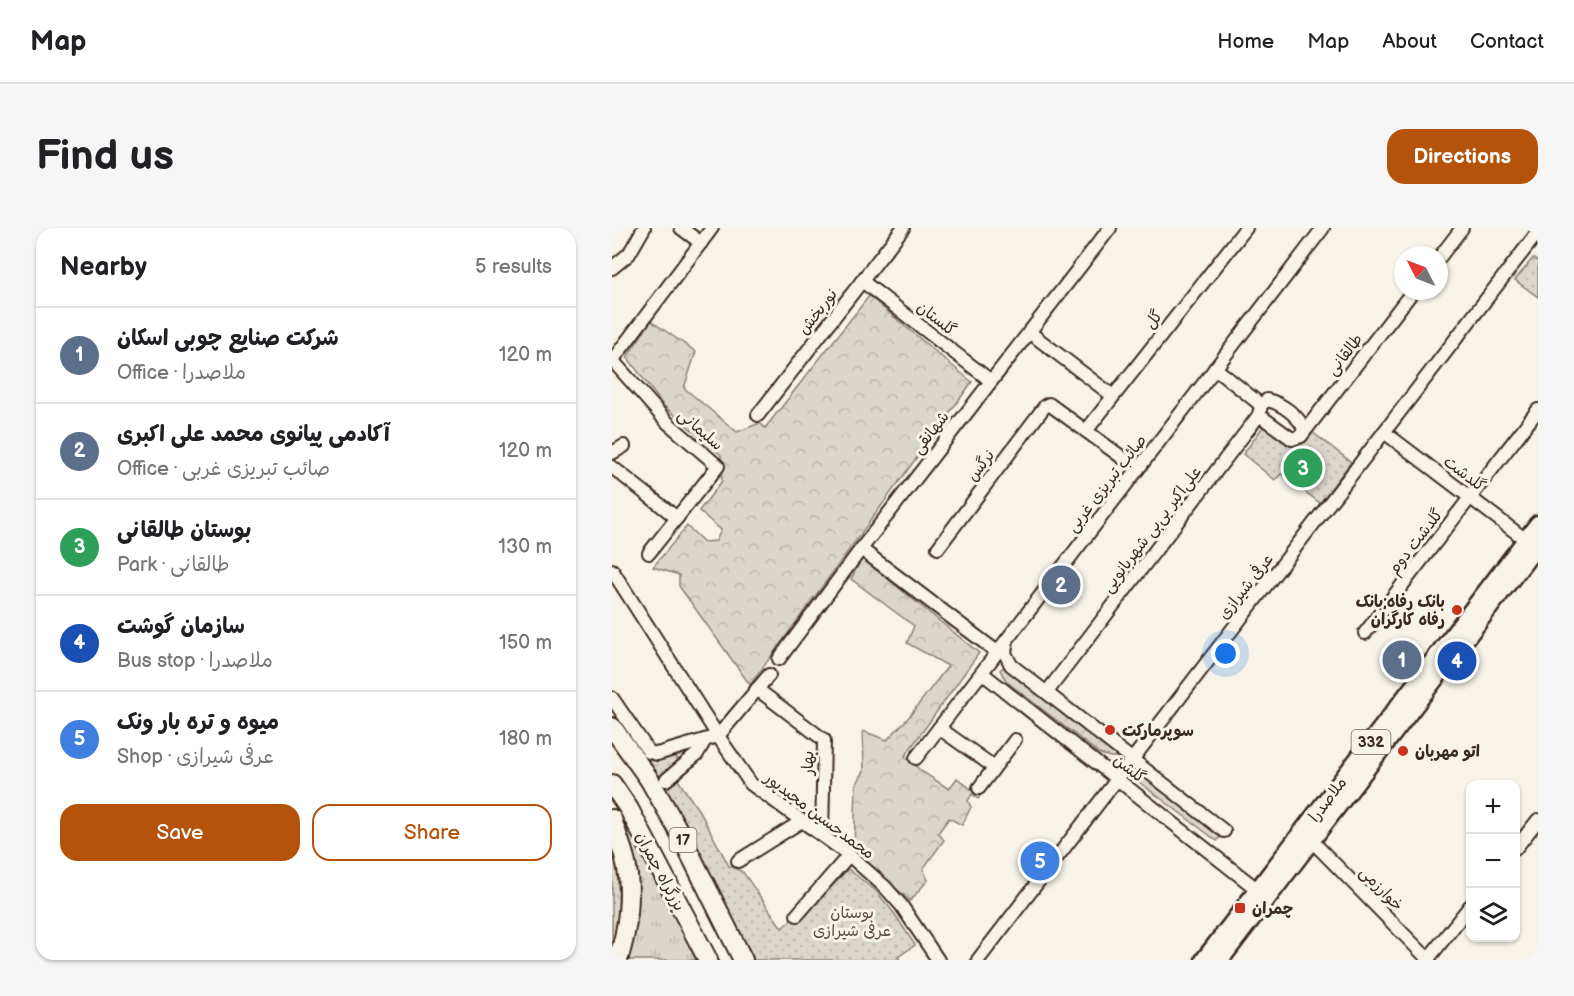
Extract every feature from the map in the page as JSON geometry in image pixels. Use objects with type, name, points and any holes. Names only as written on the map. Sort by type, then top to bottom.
[{"type":"highway","name":"بزرگراه چمران","points":[[612,727],[649,779],[677,828],[743,960]]},
{"type":"highway","name":"بزرگراه چمران","points":[[612,784],[629,809],[708,960]]},
{"type":"highway","points":[[612,819],[626,861],[628,890],[627,916],[618,960]]},
{"type":"main road","name":"ملاصدرا","points":[[1220,960],[1532,542],[1538,524]]},
{"type":"main road","name":"ملاصدرا","points":[[1204,960],[1532,542]]},
{"type":"street","points":[[612,268],[628,254],[644,228]]},
{"type":"street","points":[[681,228],[701,243]]},
{"type":"street","points":[[612,361],[712,228]]},
{"type":"street","name":"نوربخش","points":[[758,415],[903,228]]},
{"type":"street","name":"شهانقی","points":[[779,659],[861,549],[1110,228]]},
{"type":"street","name":"گل","points":[[1086,431],[1246,228]]},
{"type":"street","name":"صائب تبریزی غربی","points":[[916,758],[1323,228]]},
{"type":"street","points":[[1448,246],[1462,228]]},
{"type":"street","name":"عرفی شیرازی","points":[[978,960],[1538,232]]},
{"type":"street","name":"گلستان","points":[[862,281],[991,381]]},
{"type":"street","name":"طالقانی","points":[[1301,436],[1406,300]]},
{"type":"street","points":[[1029,332],[1113,396]]},
{"type":"street","name":"سلیمانی","points":[[612,361],[668,423],[718,466],[649,553]]},
{"type":"street","points":[[1215,368],[1260,410],[1292,439],[1301,436],[1304,429],[1302,424],[1277,403],[1267,400],[1260,410]]},
{"type":"street","name":"نرگس","points":[[938,548],[1046,405],[1049,404],[1086,431]]},
{"type":"street","name":"علی‌اکبر بی‌بی شهربانویی","points":[[1047,692],[1260,410]]},
{"type":"street","name":"گلدشت دوم","points":[[1365,633],[1538,410]]},
{"type":"street","points":[[1086,431],[1138,469]]},
{"type":"street","name":"گلدشت","points":[[1384,432],[1532,542]]},
{"type":"street","points":[[612,453],[624,446]]},
{"type":"street","points":[[612,467],[677,518]]},
{"type":"street","points":[[861,549],[997,652]]},
{"type":"street","name":"محمدحسین مجیدپور","points":[[612,570],[751,784],[849,855],[885,887],[901,905],[938,960]]},
{"type":"street","name":"گلشن","points":[[1007,639],[1005,653],[1011,665],[1224,831]]},
{"type":"street","name":"گلشن","points":[[982,673],[1118,778],[1257,890]]},
{"type":"street","points":[[612,698],[649,752],[653,754],[718,736],[769,675]]},
{"type":"street","name":"بهار","points":[[757,689],[824,740],[822,835]]},
{"type":"street","points":[[939,728],[994,767]]},
{"type":"street","points":[[666,780],[697,754],[705,740]]},
{"type":"street","points":[[979,788],[1015,740]]},
{"type":"street","points":[[1520,843],[1538,820]]},
{"type":"street","points":[[738,861],[802,821]]},
{"type":"street","name":"خوارزمی","points":[[1311,840],[1429,960]]},
{"type":"street","points":[[797,915],[849,855]]},
{"type":"street","points":[[1429,960],[1466,911]]},
{"type":"green space","points":[[1533,258],[1538,262],[1538,297],[1515,280]]},
{"type":"green space","points":[[869,296],[972,382],[750,685],[679,586],[679,575],[653,567],[687,526],[704,542],[716,541],[721,530],[699,511],[722,481],[721,455],[663,405],[627,357],[651,321],[696,352],[684,388],[737,432],[760,423],[765,428]]},
{"type":"green space","points":[[1263,427],[1267,427],[1297,450],[1312,432],[1351,462],[1320,503],[1281,474],[1275,480],[1243,454]]},
{"type":"green space","points":[[862,558],[979,653],[905,756],[921,771],[949,789],[957,778],[980,796],[978,799],[972,794],[968,801],[971,807],[962,825],[949,818],[938,833],[944,840],[923,869],[928,880],[910,901],[854,850],[856,785],[864,771],[863,731],[887,740],[908,718],[948,666],[907,643],[914,626],[851,579]]},
{"type":"green space","points":[[1005,666],[1120,757],[1100,754],[1007,682],[1000,670]]},
{"type":"green space","name":"بوستان عرفی شیرازی","points":[[677,753],[678,780],[701,814],[729,866],[743,872],[782,928],[793,918],[799,922],[848,869],[876,891],[915,945],[898,957],[900,960],[754,960],[681,818],[645,760]]},
{"type":"green space","points":[[1144,775],[1220,833],[1221,836],[1217,841],[1139,782],[1139,778]]},
{"type":"green space","points":[[624,819],[645,851],[696,960],[628,960],[635,925],[638,890],[635,860]]},
{"type":"green space","points":[[612,842],[619,861],[618,928],[612,947]]},
{"type":"place","name":"بوستان طالقانی","points":[[1303,468]]},
{"type":"place","name":"آکادمی پیانوی محمد علی‌ اکبری","points":[[1061,585]]},
{"type":"place","name":"بانک رفاه;بانک رفاه کارگران","points":[[1457,610]]},
{"type":"place","name":"شرکت صنایع چوبی اسکان","points":[[1402,660]]},
{"type":"place","name":"سازمان گوشت","points":[[1457,661]]},
{"type":"place","name":"سوپرمارکت","points":[[1110,730]]},
{"type":"place","name":"اتو مهربان","points":[[1403,751]]},
{"type":"place","name":"میوه و تره بار ونک","points":[[1040,861]]},
{"type":"place","name":"چمران","points":[[1240,908]]}]
